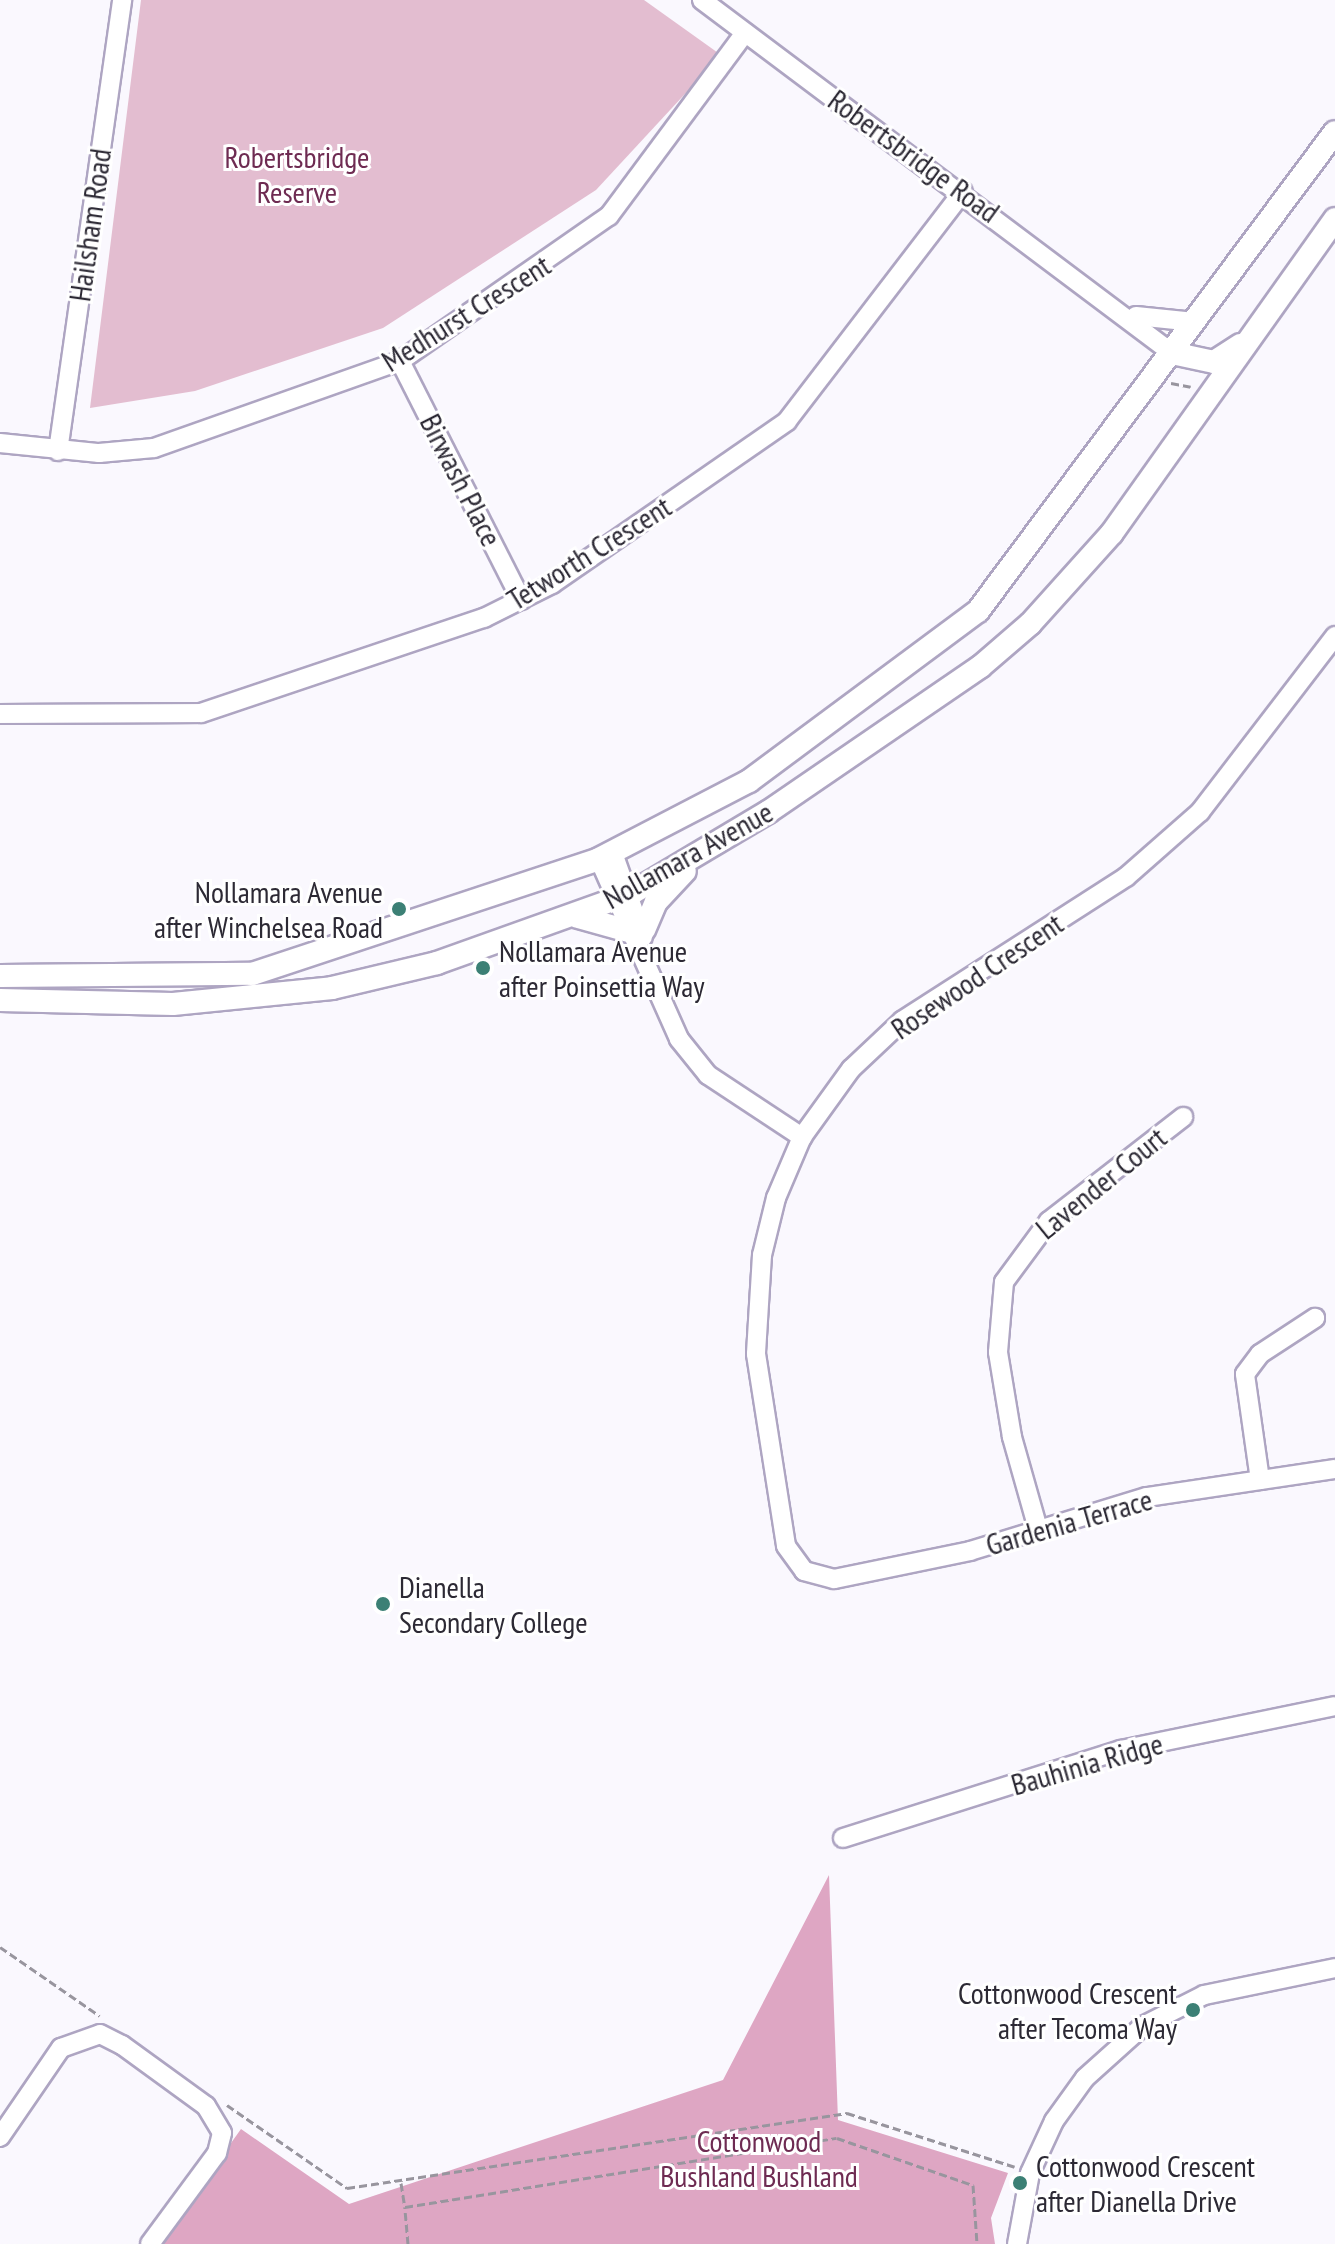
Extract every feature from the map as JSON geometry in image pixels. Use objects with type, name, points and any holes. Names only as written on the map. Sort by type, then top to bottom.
[{"type":"main road","points":[[1315,160],[1335,132]]},
{"type":"main road","points":[[1315,160],[1335,144]]},
{"type":"main road","name":"Nollamara Avenue","points":[[0,976],[212,979],[318,953],[606,856],[749,781],[978,611],[1315,160]]},
{"type":"main road","name":"Nollamara Avenue","points":[[0,1000],[222,1002],[411,971],[625,895],[705,850],[968,676],[1030,624],[1112,533],[1209,387],[1251,337],[1335,219]]},
{"type":"main road","points":[[1172,353],[1214,362],[1251,337]]},
{"type":"main road","points":[[571,916],[639,936],[656,902],[705,850]]},
{"type":"main road","points":[[318,953],[331,976],[411,971]]},
{"type":"street","name":"Hailsham Road","points":[[58,451],[122,0]]},
{"type":"street","name":"Robertsbridge Road","points":[[702,0],[1126,312],[1172,353]]},
{"type":"street","name":"Medhurst Crescent","points":[[0,443],[58,451],[154,448],[400,361],[609,216],[745,33]]},
{"type":"street","name":"Tetworth Crescent","points":[[0,714],[201,713],[521,600],[787,421],[963,192]]},
{"type":"street","name":"Robertsbridge Road","points":[[1126,312],[1162,324],[1195,322]]},
{"type":"street","name":"Birwash Place","points":[[400,361],[521,600]]},
{"type":"street","name":"Rosewood Crescent","points":[[804,1571],[786,1546],[756,1354],[762,1255],[802,1137],[851,1069],[902,1021],[1126,877],[1200,812],[1335,636]]},
{"type":"street","points":[[606,856],[625,895],[679,1039],[708,1075],[802,1137]]},
{"type":"street","name":"Lavender Court","points":[[1038,1529],[1012,1437],[998,1352],[1004,1282],[1049,1221],[1183,1117]]},
{"type":"street","points":[[1260,1480],[1245,1374],[1260,1354],[1315,1318]]},
{"type":"street","name":"Gardenia Terrace","points":[[804,1571],[834,1579],[905,1567],[1147,1497],[1335,1469]]},
{"type":"street","name":"Bauhinia Ridge","points":[[843,1838],[1121,1750],[1335,1706]]},
{"type":"street","points":[[1017,2244],[1030,2173],[1054,2121],[1085,2078],[1143,2026],[1204,1995],[1335,1968]]},
{"type":"street","points":[[0,2137],[61,2048],[100,2034],[122,2045],[206,2106],[222,2133],[217,2153],[150,2244]]},
{"type":"path","points":[[1167,383],[1209,387]]},
{"type":"path","points":[[0,1947],[103,2018]]},
{"type":"path","points":[[218,2099],[347,2188],[847,2113],[1016,2168]]},
{"type":"path","points":[[405,2207],[837,2138],[973,2185],[977,2244]]},
{"type":"path","points":[[401,2182],[408,2244]]},
{"type":"green space","name":"Robertsbridge Reserve","points":[[141,0],[644,0],[721,55],[596,190],[383,328],[195,391],[90,408]]},
{"type":"green space","name":"Cottonwood Bushland Bushland","points":[[829,1875],[838,2120],[1008,2173],[991,2218],[995,2244],[159,2244],[241,2129],[349,2204],[723,2080]]},
{"type":"place","name":"Nollamara Avenue after Winchelsea Road","points":[[399,909]]},
{"type":"place","name":"Nollamara Avenue after Poinsettia Way","points":[[483,968]]},
{"type":"place","name":"Dianella Secondary College","points":[[383,1604]]},
{"type":"place","name":"Cottonwood Crescent after Tecoma Way","points":[[1193,2010]]},
{"type":"place","name":"Cottonwood Crescent after Dianella Drive","points":[[1020,2183]]}]
